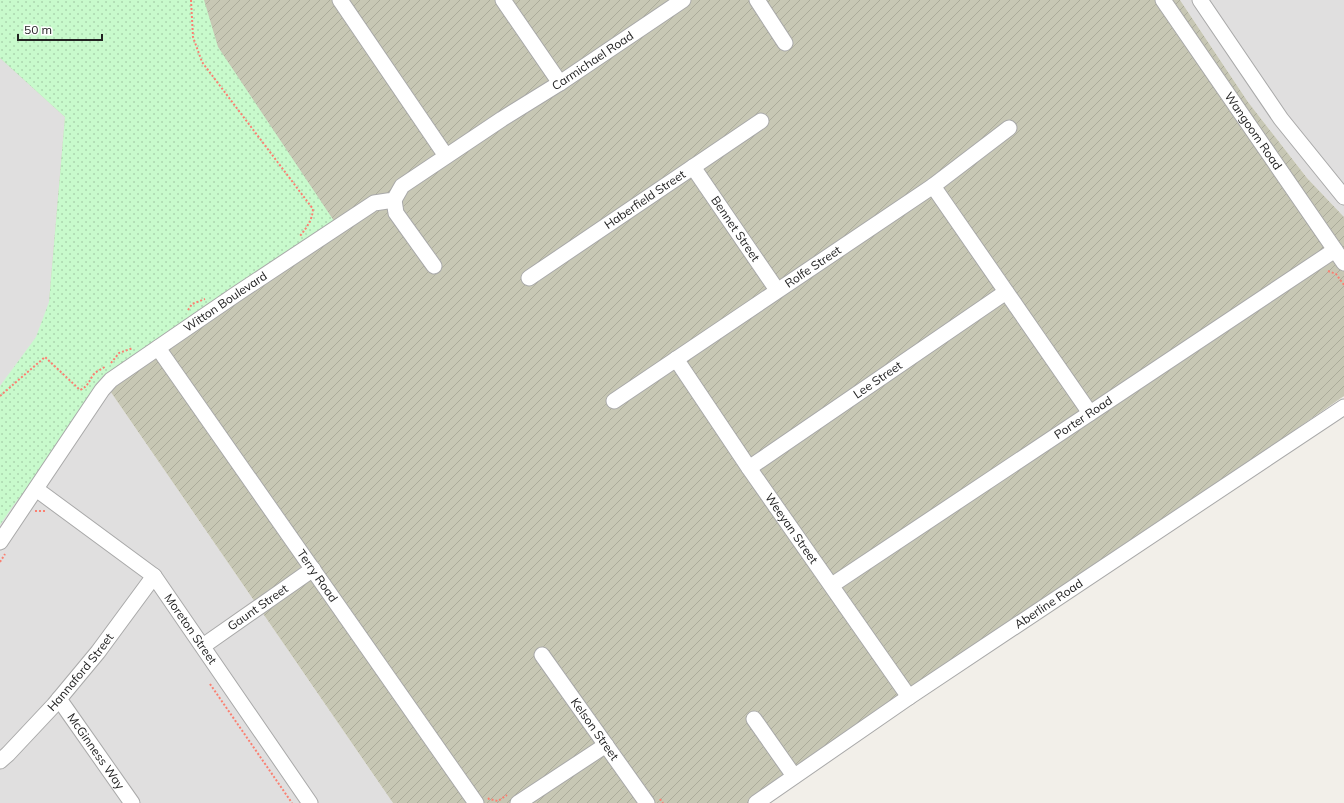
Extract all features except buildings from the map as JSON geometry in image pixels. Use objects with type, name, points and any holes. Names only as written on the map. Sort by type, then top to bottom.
[{"type":"street","points":[[340,0],[446,156],[402,186],[394,200],[396,213],[434,266]]},
{"type":"street","points":[[503,0],[560,83]]},
{"type":"street","name":"Carmichael Road","points":[[446,156],[560,83],[683,0]]},
{"type":"street","points":[[757,0],[785,43]]},
{"type":"street","name":"Wangoom Road","points":[[1163,0],[1344,263]]},
{"type":"street","points":[[1200,0],[1281,119],[1344,197]]},
{"type":"street","name":"Haberfield Street","points":[[529,278],[761,121]]},
{"type":"street","name":"Rolfe Street","points":[[614,401],[933,186],[1009,128]]},
{"type":"street","name":"Bennet Street","points":[[693,167],[777,290]]},
{"type":"street","points":[[933,186],[1090,413]]},
{"type":"street","name":"Witton Boulevard","points":[[4,546],[36,489],[102,390],[111,380],[235,295],[374,203],[394,200]]},
{"type":"street","name":"Porter Road","points":[[832,585],[1335,250]]},
{"type":"street","name":"Lee Street","points":[[749,468],[1006,292]]},
{"type":"street","name":"Terry Road","points":[[158,348],[313,569],[480,798]]},
{"type":"street","name":"Weeyan Street","points":[[676,359],[749,468],[909,696]]},
{"type":"street","name":"Aberline Road","points":[[756,803],[909,696],[1344,407]]},
{"type":"street","name":"Moreton Street","points":[[36,489],[154,576],[310,803]]},
{"type":"street","name":"Gaunt Street","points":[[203,646],[313,569]]},
{"type":"street","name":"Hannaford Street","points":[[0,761],[59,699],[98,652],[154,576]]},
{"type":"street","name":"Kelson Street","points":[[542,655],[647,803]]},
{"type":"street","name":"McGinness Way","points":[[59,699],[132,803]]},
{"type":"street","points":[[754,718],[794,776]]},
{"type":"street","points":[[514,798],[606,744]]},
{"type":"path","points":[[191,0],[193,36],[202,62],[313,209],[310,223],[301,235],[295,239]]},
{"type":"path","points":[[1325,270],[1336,274],[1344,285]]},
{"type":"path","points":[[182,314],[189,310],[192,304],[207,298]]},
{"type":"path","points":[[0,396],[45,357],[80,390],[85,388],[94,374],[111,363],[119,354],[123,351],[132,349],[138,344]]},
{"type":"path","points":[[34,511],[45,511],[50,514],[57,504]]},
{"type":"path","points":[[0,562],[4,546]]},
{"type":"path","points":[[210,684],[292,803]]},
{"type":"path","points":[[480,798],[498,801],[514,798]]},
{"type":"shaded area","points":[[0,0],[1180,0],[1248,102],[1307,178],[1344,217],[1344,396],[756,803],[393,803],[49,302],[65,117],[0,58]]},
{"type":"shaded area","points":[[1180,0],[1344,0],[1344,217],[1307,178],[1248,102]]},
{"type":"shaded area","points":[[0,58],[65,117],[49,302],[393,803],[0,803]]},
{"type":"green space","points":[[0,0],[204,0],[218,47],[338,227],[106,385],[0,525],[0,386],[36,337],[49,302],[65,117],[0,58]]}]
